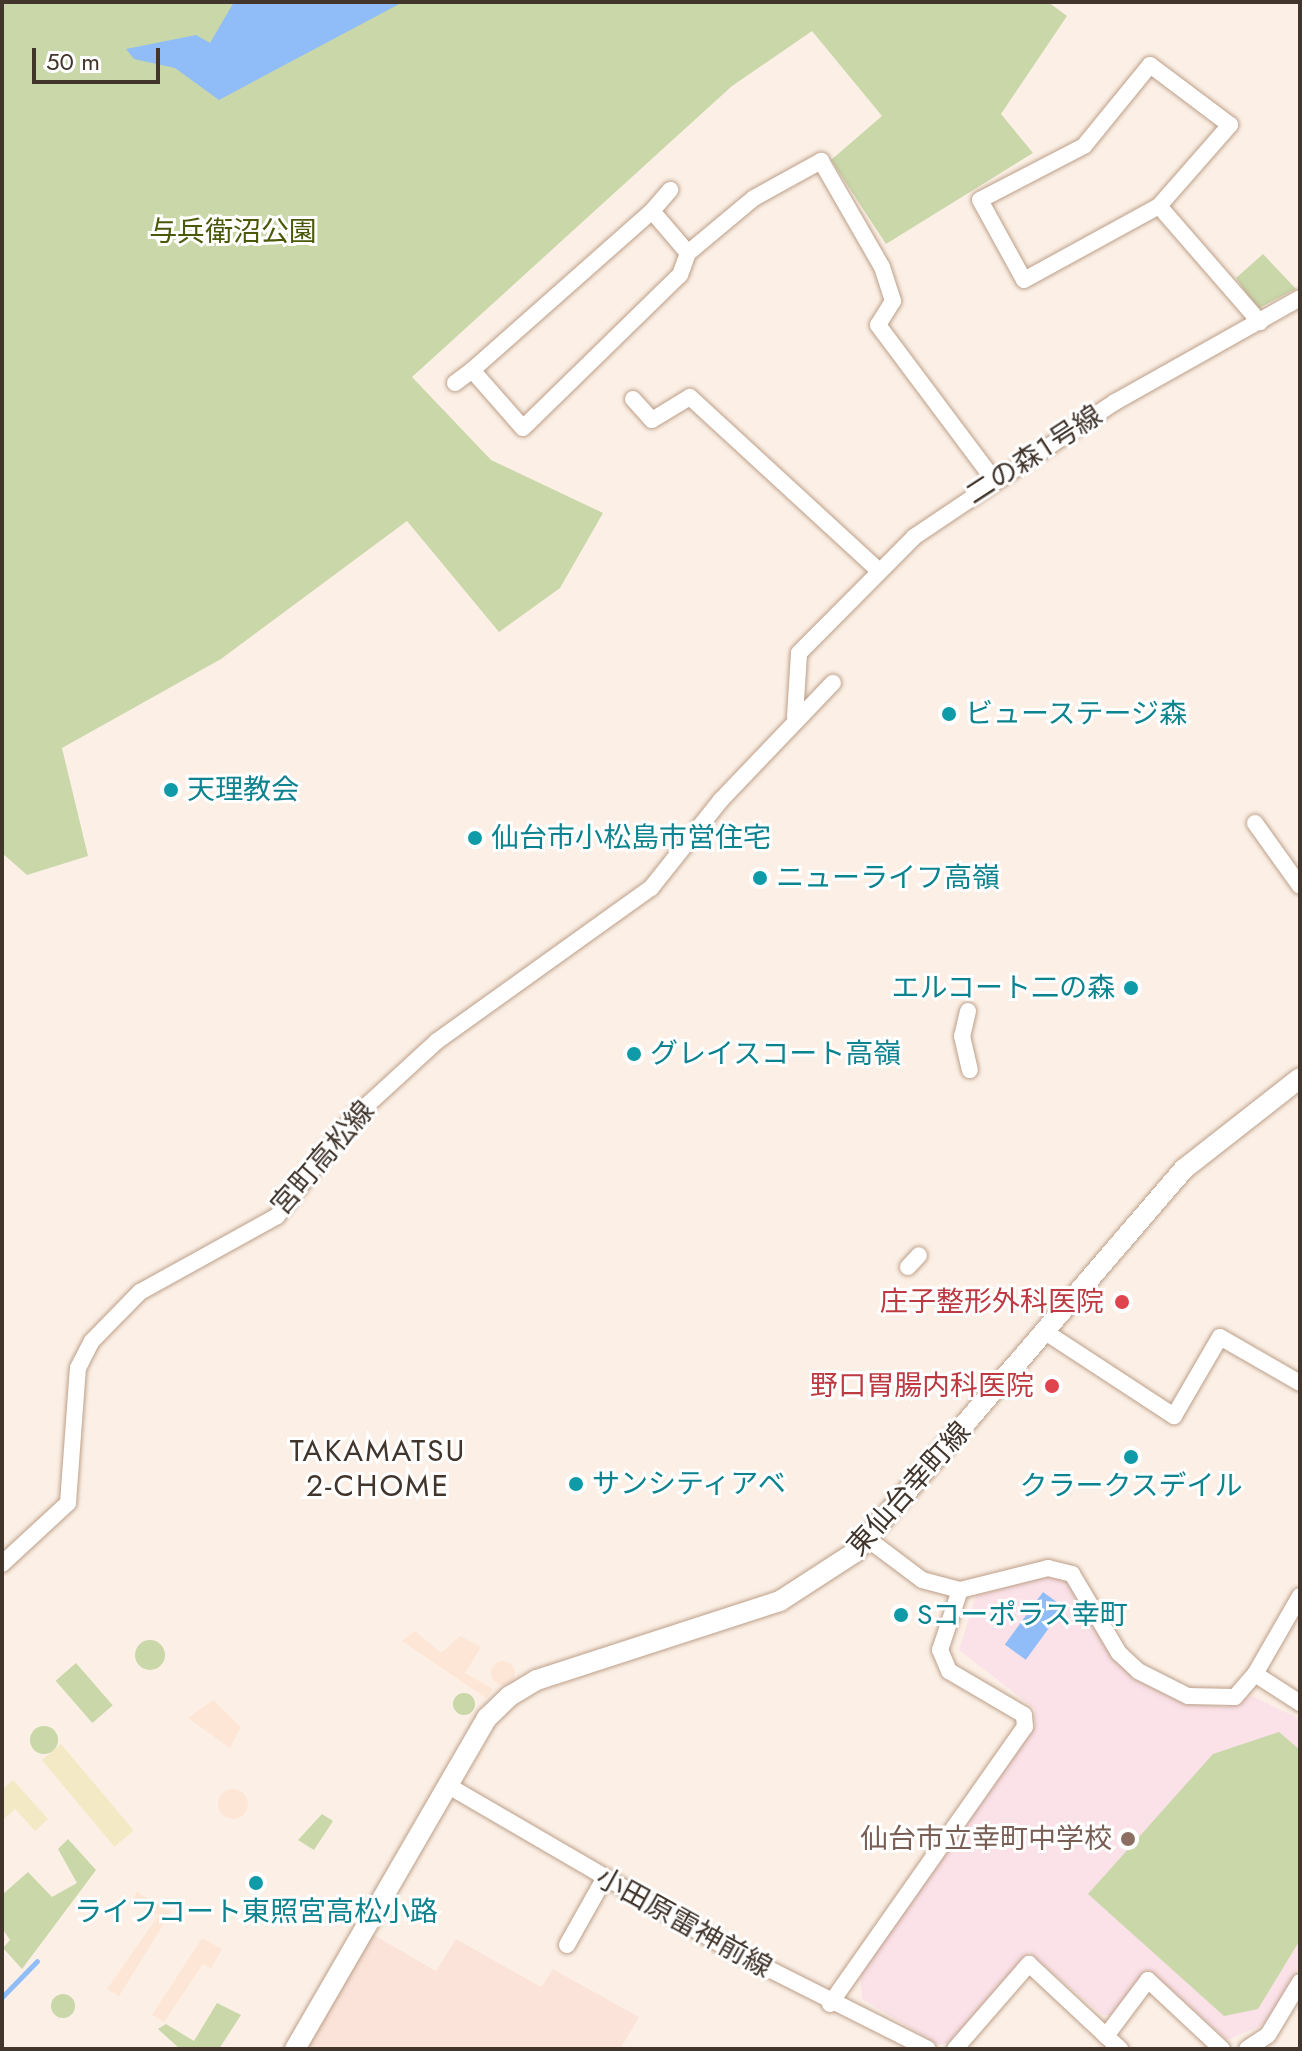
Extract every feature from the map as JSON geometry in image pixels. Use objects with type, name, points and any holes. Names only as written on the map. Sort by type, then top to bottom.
[{"type":"street","points":[[1150,65],[1230,125],[1159,206],[1024,280],[980,200],[1084,146],[1150,65]]},
{"type":"street","points":[[472,370],[523,428],[680,275],[688,253],[754,198],[821,161],[882,267],[893,301],[878,325],[993,479]]},
{"type":"street","points":[[455,383],[652,211],[670,190]]},
{"type":"street","points":[[1159,206],[1260,322]]},
{"type":"street","points":[[652,211],[688,253]]},
{"type":"street","name":"二の森１号線","points":[[795,717],[799,653],[877,569],[993,479],[1216,342],[1260,322],[1300,298]]},
{"type":"street","points":[[633,399],[652,420],[690,397],[877,569]]},
{"type":"street","name":"宮町高松線","points":[[2,1564],[68,1503],[78,1368],[92,1341],[140,1292],[277,1216],[352,1119],[437,1041],[651,888],[795,717],[833,683]]},
{"type":"street","points":[[1255,823],[1300,886]]},
{"type":"street","points":[[968,1011],[962,1036],[970,1070]]},
{"type":"street","name":"東仙台幸町線","points":[[295,2049],[487,1718],[523,1688],[780,1601],[869,1540],[1184,1169],[1300,1078]]},
{"type":"street","points":[[1047,1333],[1174,1416],[1220,1337],[1300,1383]]},
{"type":"street","points":[[869,1540],[922,1580],[960,1590],[1063,1570],[1087,1592],[1138,1671],[1214,1701],[1235,1697],[1255,1674],[1300,1596]]},
{"type":"street","points":[[830,2004],[1025,1727],[1024,1715],[949,1671],[940,1650],[960,1590]]},
{"type":"street","points":[[1255,1674],[1300,1703]]},
{"type":"street","name":"小田原雷神前線","points":[[447,1785],[604,1879],[830,2004],[928,2049]]},
{"type":"street","points":[[567,1945],[604,1879]]},
{"type":"street","points":[[955,2049],[1029,1964],[1120,2049]]},
{"type":"street","points":[[1106,2036],[1148,1980],[1222,2049]]},
{"type":"street","points":[[1247,2049],[1268,2035],[1295,2004],[1300,1982]]},
{"type":"shaded area","name":"仙台市立幸町中学校","points":[[1054,1573],[1082,1593],[1111,1655],[1196,1704],[1225,1707],[1252,1696],[1300,1719],[1300,1965],[1269,2022],[1227,2040],[1148,1969],[1115,2015],[1102,2015],[1029,1952],[950,2042],[939,2045],[862,1999],[860,1975],[1035,1726],[1035,1709],[959,1650],[976,1596]]},
{"type":"shaded area","points":[[415,1631],[441,1653],[460,1636],[481,1647],[465,1673],[493,1689],[486,1698],[402,1641]]},
{"type":"shaded area","points":[[498,1661],[508,1661],[515,1668],[515,1678],[508,1685],[498,1685],[491,1678],[491,1668]]},
{"type":"shaded area","points":[[213,1700],[241,1727],[230,1748],[188,1718]]},
{"type":"shaded area","points":[[233,1789],[239,1790],[247,1798],[247,1810],[239,1818],[233,1819],[227,1818],[219,1810],[218,1804],[219,1798],[227,1790]]},
{"type":"shaded area","points":[[137,1892],[171,1912],[119,1996],[107,1989],[158,1916],[132,1900]]},
{"type":"shaded area","points":[[367,1931],[436,1971],[456,1939],[541,1987],[553,1969],[639,2017],[620,2049],[303,2049]]},
{"type":"shaded area","points":[[202,1938],[222,1949],[211,1968],[203,1964],[164,2022],[152,2015]]},
{"type":"green space","name":"与兵衛沼公園","points":[[2,2],[1048,2],[1067,16],[1001,114],[1033,153],[886,244],[831,160],[882,116],[812,31],[732,86],[412,377],[491,460],[603,513],[560,588],[499,632],[407,521],[221,659],[62,748],[88,856],[27,875],[2,853]]},
{"type":"green space","points":[[1263,254],[1296,289],[1257,309],[1236,278]]},
{"type":"green space","points":[[150,1640],[161,1644],[165,1655],[161,1666],[150,1670],[139,1666],[135,1655],[139,1644]]},
{"type":"green space","points":[[76,1663],[113,1705],[92,1723],[56,1681]]},
{"type":"green space","points":[[464,1693],[472,1696],[475,1704],[472,1712],[464,1715],[456,1712],[453,1704],[456,1696]]},
{"type":"green space","points":[[44,1726],[54,1730],[58,1740],[54,1750],[44,1754],[34,1750],[30,1740],[34,1730]]},
{"type":"green space","points":[[1279,1732],[1300,1750],[1300,1940],[1258,2009],[1224,2016],[1088,1894],[1213,1754]]},
{"type":"green space","points":[[322,1814],[333,1821],[314,1850],[298,1840]]},
{"type":"green space","points":[[68,1839],[96,1870],[22,1969],[3,1948],[10,1940],[2,1928],[3,1894],[28,1872],[52,1897],[77,1883],[58,1849]]},
{"type":"green space","points":[[63,1994],[74,2001],[75,2006],[68,2017],[63,2018],[52,2011],[51,2006],[58,1995]]},
{"type":"green space","points":[[217,2003],[241,2015],[219,2049],[180,2049],[158,2029],[166,2024],[194,2041]]},
{"type":"sand","points":[[61,1744],[134,1831],[114,1847],[42,1760]]},
{"type":"sand","points":[[13,1780],[48,1819],[35,1831],[15,1809],[2,1820],[2,1790]]},
{"type":"water","points":[[234,2],[403,2],[219,100],[175,68],[134,59],[126,49],[196,35],[210,43]]},
{"type":"water","points":[[1043,1592],[1064,1607],[1026,1660],[1005,1645]]},
{"type":"waterway","points":[[2,1997],[37,1961]]},
{"type":"place","name":"ビューステージ森","points":[[949,714]]},
{"type":"place","name":"天理教会","points":[[171,790]]},
{"type":"place","name":"仙台市小松島市営住宅","points":[[475,838]]},
{"type":"place","name":"ニューライフ高嶺","points":[[760,878]]},
{"type":"place","name":"エルコート二の森","points":[[1131,988]]},
{"type":"place","name":"グレイスコート高嶺","points":[[634,1054]]},
{"type":"place","name":"庄子整形外科医院","points":[[1122,1302]]},
{"type":"place","name":"野口胃腸内科医院","points":[[1052,1386]]},
{"type":"place","name":"クラークスデイル","points":[[1131,1457]]},
{"type":"place","name":"サンシティアベ","points":[[576,1484]]},
{"type":"place","name":"Sコーポラス幸町","points":[[901,1615]]},
{"type":"place","name":"仙台市立幸町中学校","points":[[1128,1839]]},
{"type":"place","name":"ライフコート東照宮高松小路","points":[[256,1883]]},
{"type":"district","name":"TAKAMATSU 2-CHOME","points":[[378,1468]]}]
